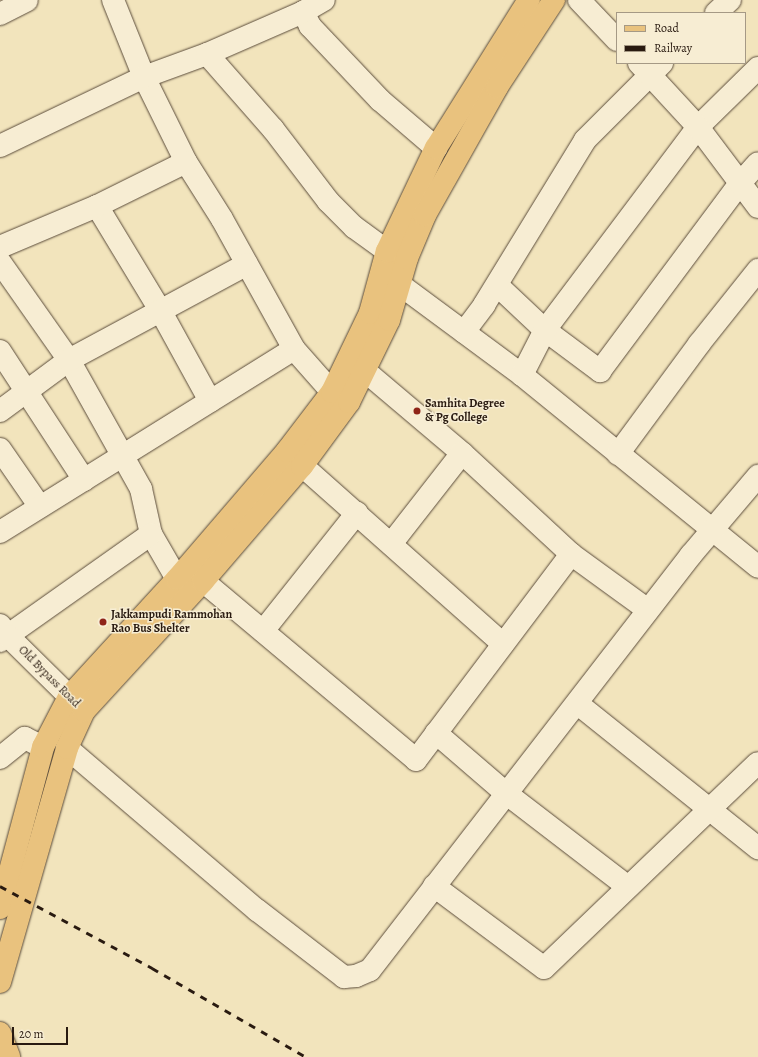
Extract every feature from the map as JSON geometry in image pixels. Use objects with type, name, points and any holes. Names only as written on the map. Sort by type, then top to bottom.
[{"type":"main road","points":[[0,908],[44,747],[76,704],[177,579],[287,451],[332,392],[370,313],[388,251],[436,148],[529,0]]},
{"type":"main road","points":[[0,982],[67,748],[76,704],[203,581],[302,466],[349,402],[389,320],[407,258],[425,215],[456,156],[554,0]]},
{"type":"main road","points":[[0,1033],[9,1057]]},
{"type":"street","points":[[0,14],[27,0]]},
{"type":"street","points":[[113,0],[144,77],[186,162],[248,264],[294,348],[332,392]]},
{"type":"street","points":[[0,146],[144,77],[207,54],[303,12],[324,0]]},
{"type":"street","points":[[579,0],[616,39]]},
{"type":"street","points":[[717,12],[730,0]]},
{"type":"street","points":[[303,12],[310,26],[369,90],[436,148]]},
{"type":"street","points":[[207,54],[273,130],[328,202],[354,227],[388,251]]},
{"type":"street","points":[[464,332],[497,285],[585,140],[650,67],[741,182],[758,207]]},
{"type":"street","points":[[522,375],[545,330],[698,127],[758,68]]},
{"type":"street","points":[[0,247],[97,206],[186,162]]},
{"type":"street","points":[[497,285],[545,330],[600,371],[741,182],[758,163]]},
{"type":"street","points":[[97,206],[160,310],[210,401]]},
{"type":"street","points":[[0,262],[69,360],[141,489],[152,534],[177,579]]},
{"type":"street","points":[[0,411],[69,360],[248,264]]},
{"type":"street","points":[[618,454],[699,344],[758,270]]},
{"type":"street","points":[[399,284],[522,375],[758,566]]},
{"type":"street","points":[[0,532],[294,348]]},
{"type":"street","points":[[0,351],[28,391],[84,480]]},
{"type":"street","points":[[365,371],[462,453],[571,554],[648,610]]},
{"type":"street","points":[[0,449],[40,507]]},
{"type":"street","points":[[287,451],[503,644]]},
{"type":"street","points":[[391,544],[462,453]]},
{"type":"street","points":[[67,748],[257,910],[344,977],[356,976],[370,970],[434,886],[578,704],[648,610],[712,530],[758,476]]},
{"type":"street","points":[[263,631],[357,513]]},
{"type":"street","points":[[3,634],[152,534]]},
{"type":"street","points":[[203,581],[416,760],[571,554]]},
{"type":"street","name":"Old Bypass Road","points":[[3,634],[76,704]]},
{"type":"street","points":[[578,704],[758,848]]},
{"type":"street","points":[[436,733],[507,794],[627,886]]},
{"type":"street","points":[[0,758],[25,738],[44,747]]},
{"type":"street","points":[[434,886],[544,968],[627,886],[717,814],[758,763]]},
{"type":"railway","points":[[0,886],[152,968],[306,1057]]},
{"type":"place","name":"Samhita Degree & Pg College","points":[[417,411]]},
{"type":"place","name":"Jakkampudi Rammohan Rao Bus Shelter","points":[[103,622]]}]
